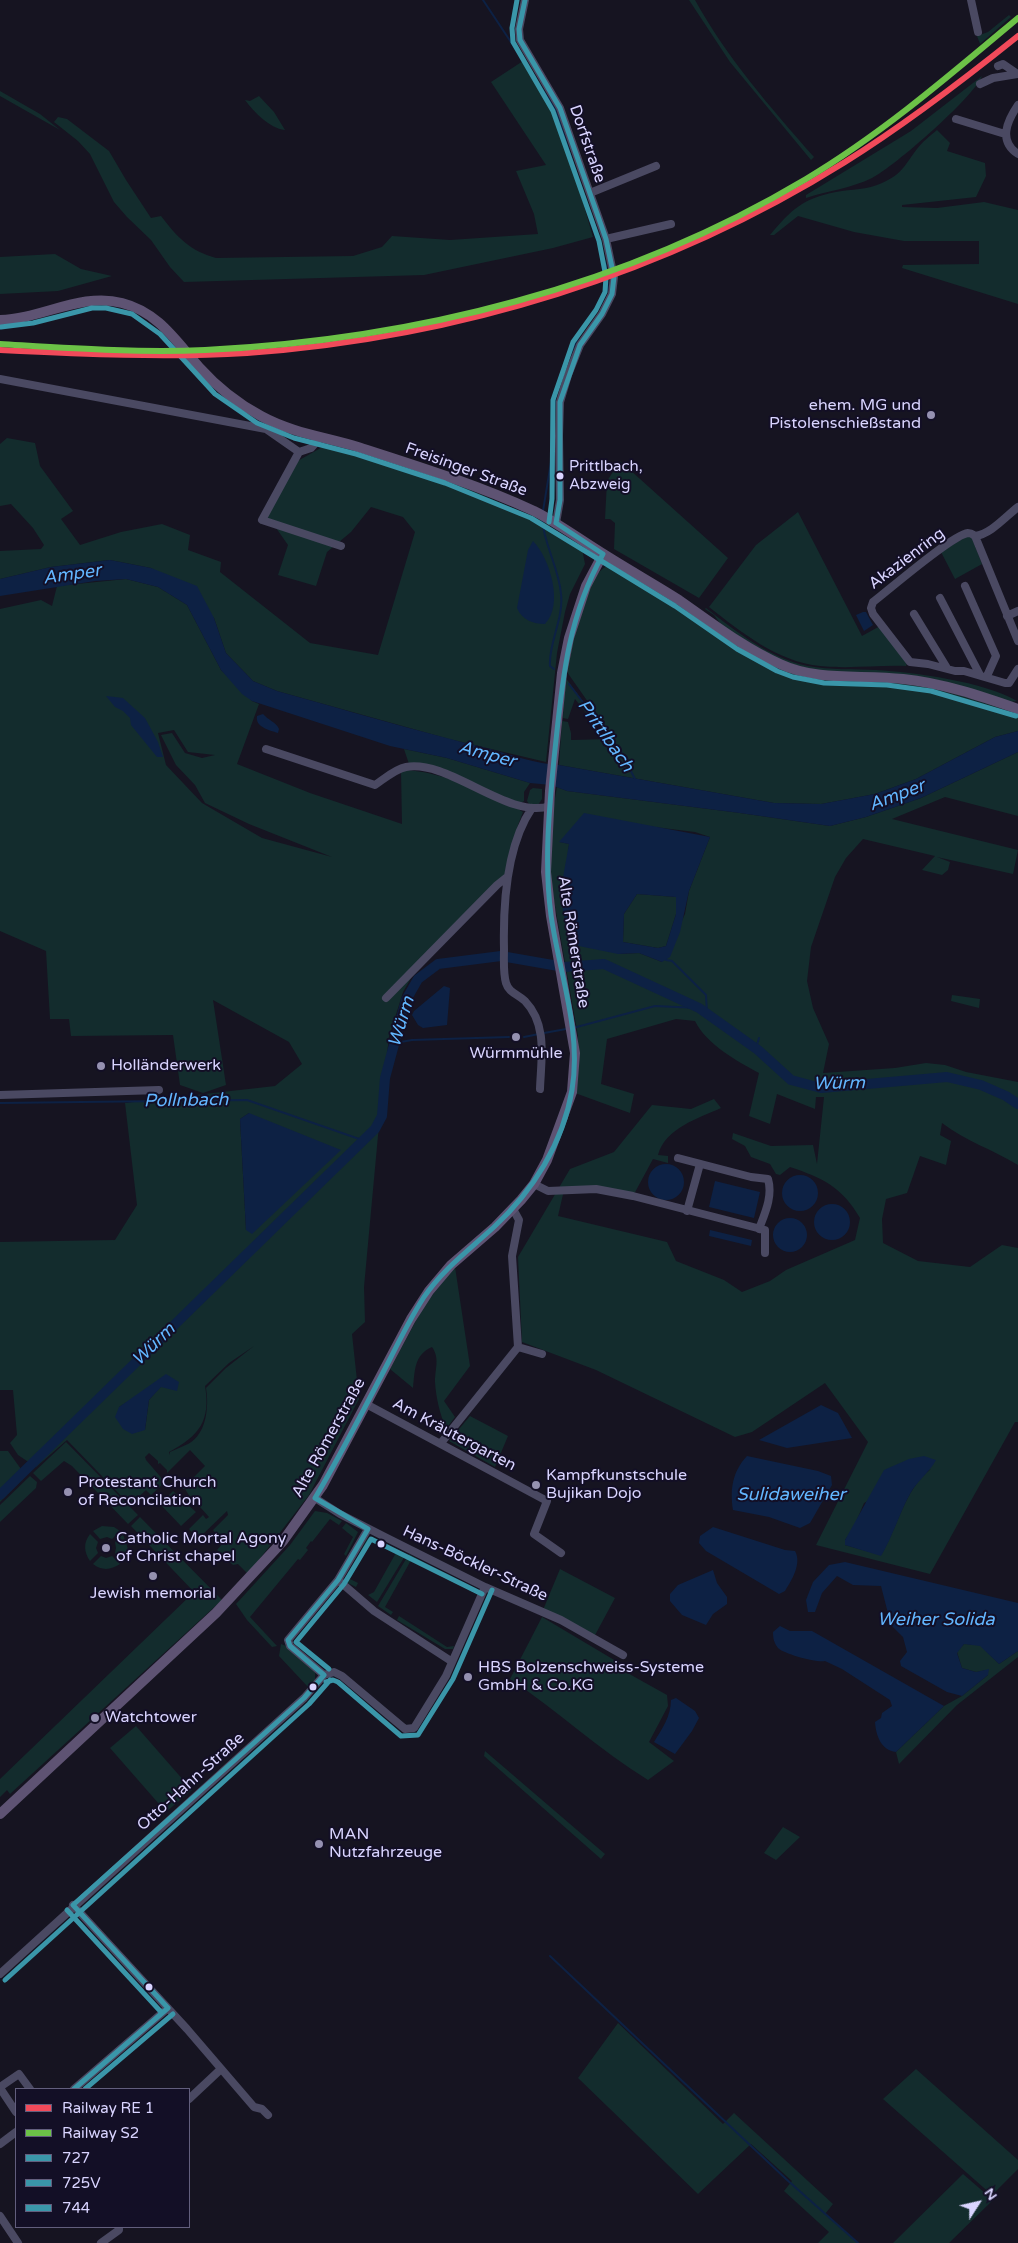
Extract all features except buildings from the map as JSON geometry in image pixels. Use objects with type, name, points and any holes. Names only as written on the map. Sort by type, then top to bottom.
[{"type":"main road","name":"Freisinger Straße","points":[[0,320],[35,316],[90,301],[109,301],[133,306],[152,316],[169,331],[213,381],[241,404],[284,427],[355,446],[416,466],[508,500],[542,516],[679,600],[752,649],[792,669],[814,675],[889,678],[928,683],[982,696],[1018,709]]},
{"type":"main road","name":"Alte Römerstraße","points":[[0,1814],[227,1602],[283,1541],[315,1498],[410,1319],[429,1291],[451,1265],[513,1209],[534,1184],[554,1144],[572,1092],[576,1053],[551,916],[546,872],[550,791],[562,673],[569,638],[586,586],[603,554]]},
{"type":"street","name":"Dorfstraße","points":[[525,0],[519,29],[520,40],[560,108],[607,242],[612,264],[612,294],[602,314],[580,345],[560,402],[560,500],[556,523]]},
{"type":"street","points":[[971,0],[978,32]]},
{"type":"street","points":[[998,66],[1003,64],[1017,73]]},
{"type":"street","points":[[980,84],[993,78],[1017,73]]},
{"type":"street","points":[[1018,105],[1012,114],[1005,134],[1009,145],[1018,154]]},
{"type":"street","points":[[956,119],[1005,134]]},
{"type":"street","points":[[590,193],[656,166]]},
{"type":"street","points":[[607,242],[670,224]]},
{"type":"street","points":[[0,379],[266,429],[299,452]]},
{"type":"street","points":[[320,438],[311,448],[299,452],[262,520],[341,546]]},
{"type":"street","points":[[1018,507],[980,536],[975,536],[1018,641]]},
{"type":"street","name":"Akazienring","points":[[975,536],[966,533],[944,546],[874,602],[871,608],[910,662],[947,668],[1009,683],[1018,669]]},
{"type":"street","points":[[940,598],[984,676],[996,656],[965,586]]},
{"type":"street","points":[[1007,616],[1018,611]]},
{"type":"street","points":[[914,614],[947,668]]},
{"type":"street","points":[[266,749],[375,785],[404,768],[430,769],[452,776],[495,796],[532,808],[541,809],[550,806]]},
{"type":"street","points":[[532,808],[524,820],[507,877],[504,962],[506,983],[510,991],[525,1001],[539,1026],[542,1037],[540,1089]]},
{"type":"street","points":[[386,998],[507,877]]},
{"type":"street","points":[[0,1095],[159,1090]]},
{"type":"street","points":[[678,1158],[751,1177],[768,1179],[771,1188],[770,1194],[759,1229]]},
{"type":"street","points":[[687,1211],[700,1164]]},
{"type":"street","points":[[534,1184],[548,1191],[596,1189],[633,1196],[765,1230],[765,1253]]},
{"type":"street","points":[[441,1443],[518,1347],[512,1256],[519,1220],[513,1209]]},
{"type":"street","points":[[518,1347],[542,1354]]},
{"type":"street","name":"Am Kräutergarten","points":[[366,1404],[547,1501],[534,1534],[561,1553]]},
{"type":"street","name":"Hans-Böckler-Straße","points":[[315,1498],[340,1514],[485,1587],[561,1620],[623,1655]]},
{"type":"street","points":[[368,1528],[338,1580],[288,1640],[290,1646],[324,1675],[334,1672],[342,1676],[405,1728],[410,1730],[417,1726],[438,1692],[485,1587]]},
{"type":"street","points":[[338,1580],[384,1618],[451,1661]]},
{"type":"street","name":"Otto-Hahn-Straße","points":[[0,1974],[304,1698],[324,1675]]},
{"type":"street","points":[[73,1906],[168,2008],[254,2107],[262,2109],[268,2115]]},
{"type":"street","points":[[75,2088],[168,2008]]},
{"type":"street","points":[[190,2098],[221,2069]]},
{"type":"street","points":[[15,2110],[0,2088],[19,2074],[29,2088]]},
{"type":"street","points":[[0,2144],[15,2133]]},
{"type":"street","points":[[0,2216],[18,2243]]},
{"type":"street","points":[[101,2243],[119,2230],[119,2228]]},
{"type":"green space","points":[[689,0],[695,0],[735,62],[765,101],[814,157],[811,160],[730,62]]},
{"type":"green space","points":[[1009,15],[1011,17],[980,44],[977,36],[988,32]]},
{"type":"green space","points":[[523,61],[549,104],[571,161],[593,237],[553,248],[424,275],[184,282],[170,267],[151,240],[114,202],[90,154],[78,141],[54,122],[58,117],[67,119],[109,151],[151,218],[161,216],[191,247],[216,258],[353,256],[382,247],[392,236],[450,240],[538,234],[534,214],[516,171],[546,165],[491,82]]},
{"type":"green space","points":[[982,76],[965,99],[949,115],[883,171],[872,178],[856,184],[806,198],[806,195],[911,131]]},
{"type":"green space","points":[[0,91],[40,114],[60,130],[0,96]]},
{"type":"green space","points":[[259,96],[274,112],[285,130],[268,123],[245,100],[250,101]]},
{"type":"green space","points":[[937,130],[950,143],[947,151],[985,163],[986,176],[976,197],[902,205],[902,207],[937,208],[984,202],[1018,210],[1018,304],[902,268],[903,265],[979,264],[979,241],[904,241],[854,232],[798,216],[774,235],[770,235],[799,206],[814,198],[836,192],[871,187],[889,180],[899,172],[919,146]]},
{"type":"green space","points":[[55,254],[81,269],[112,276],[58,291],[0,294],[0,257]]},
{"type":"green space","points":[[7,438],[35,443],[40,466],[73,511],[61,519],[80,545],[121,532],[162,524],[190,535],[188,550],[221,562],[220,572],[310,643],[378,655],[415,532],[403,517],[371,507],[351,532],[327,552],[316,586],[278,575],[288,545],[274,525],[264,524],[287,467],[326,445],[459,485],[548,523],[551,528],[582,549],[585,564],[570,594],[565,612],[557,653],[546,762],[449,739],[277,691],[253,681],[226,653],[214,618],[151,568],[110,560],[51,567],[0,579],[0,551],[41,549],[44,545],[33,528],[11,504],[0,506],[0,444]]},
{"type":"green space","points":[[620,461],[728,558],[699,598],[614,549],[615,523],[610,519],[605,519],[607,481]]},
{"type":"green space","points":[[798,512],[862,636],[880,626],[907,663],[906,666],[820,666],[789,659],[747,636],[709,607],[756,545]]},
{"type":"green space","points":[[967,536],[972,538],[982,564],[955,579],[941,552]]},
{"type":"green space","points":[[608,566],[616,568],[776,667],[909,682],[979,699],[1018,715],[1018,731],[995,737],[916,779],[875,794],[821,804],[774,803],[559,765],[562,721],[568,722],[571,740],[614,739],[567,672],[580,613],[586,597],[592,582]]},
{"type":"green space","points":[[126,579],[158,587],[187,605],[221,670],[252,701],[259,704],[237,764],[310,793],[402,824],[401,771],[428,773],[464,784],[499,798],[523,812],[518,825],[508,871],[422,959],[403,992],[389,1037],[364,1287],[365,1322],[352,1334],[359,1399],[309,1495],[248,1574],[238,1564],[233,1565],[217,1550],[223,1543],[213,1530],[228,1515],[227,1511],[200,1537],[197,1538],[189,1529],[203,1515],[206,1519],[209,1517],[200,1507],[202,1505],[192,1496],[190,1497],[185,1489],[182,1489],[205,1466],[190,1450],[167,1473],[167,1470],[160,1463],[158,1464],[158,1461],[149,1453],[145,1457],[146,1460],[165,1482],[151,1495],[146,1490],[130,1505],[67,1440],[36,1467],[18,1455],[10,1443],[17,1435],[13,1390],[0,1390],[0,1242],[115,1240],[137,1205],[125,1103],[275,1086],[302,1064],[289,1042],[213,1000],[226,1085],[203,1093],[180,1085],[173,1035],[71,1036],[69,1019],[50,1019],[46,951],[0,931],[0,609],[41,600],[52,606],[57,586]],"holes":[[[174,730],[188,752],[215,755],[202,758],[185,753],[172,733],[161,735],[176,765],[195,785],[205,803],[249,824],[332,857],[262,838],[202,803],[166,765],[158,733]],[[249,1113],[246,1230],[240,1119]],[[254,1346],[226,1368],[206,1388],[207,1411],[203,1427],[194,1439],[188,1444],[170,1452],[170,1455],[169,1452],[188,1440],[200,1426],[206,1409],[205,1386],[229,1363]],[[170,1376],[149,1400],[145,1430],[119,1407]]]},
{"type":"green space","points":[[706,608],[767,651],[794,662],[825,668],[892,671],[949,679],[987,688],[1017,701],[1010,702],[984,694],[826,673],[781,661],[722,626]]},
{"type":"green space","points":[[565,677],[597,720],[586,713],[575,699],[568,719],[563,718]]},
{"type":"green space","points":[[404,749],[447,758],[530,783],[524,792],[524,801],[521,803],[409,764]]},
{"type":"green space","points":[[1018,752],[1018,816],[945,797],[892,819],[1018,850],[1013,874],[937,857],[950,862],[948,870],[942,875],[922,870],[935,856],[863,839],[846,858],[835,877],[811,947],[807,981],[813,1008],[829,1044],[823,1073],[895,1068],[926,1063],[945,1065],[966,1072],[1018,1082],[1018,1165],[960,1135],[942,1123],[940,1135],[951,1141],[946,1165],[920,1156],[907,1193],[886,1199],[882,1219],[883,1243],[918,1261],[970,1267],[1002,1245],[1018,1248],[1018,1422],[1015,1422],[930,1574],[816,1545],[868,1442],[825,1383],[752,1432],[735,1437],[596,1370],[522,1342],[518,1257],[570,1169],[614,1152],[652,1105],[691,1109],[714,1099],[721,1108],[684,1125],[668,1138],[658,1155],[668,1156],[668,1163],[653,1159],[633,1196],[596,1189],[564,1190],[558,1216],[667,1242],[676,1261],[724,1280],[742,1292],[770,1281],[786,1270],[855,1240],[860,1218],[846,1198],[831,1185],[812,1175],[790,1167],[780,1175],[776,1174],[770,1164],[751,1157],[745,1146],[732,1139],[733,1133],[771,1146],[813,1145],[817,1164],[824,1097],[816,1097],[815,1109],[777,1094],[770,1124],[749,1116],[759,1073],[732,1058],[715,1045],[700,1030],[695,1021],[676,1019],[607,1039],[601,1084],[634,1094],[630,1113],[575,1093],[578,1036],[551,883],[551,821],[557,787],[567,791],[830,826],[866,817],[921,798]],"holes":[[[646,826],[695,832],[710,837],[689,891],[685,914],[662,962],[639,953],[618,954],[567,865],[569,844],[560,842]],[[931,1469],[914,1487],[881,1555],[845,1545],[845,1540],[853,1529],[864,1503]]]},
{"type":"green space","points":[[533,788],[542,789],[542,799],[538,805],[529,804],[527,801],[530,790]]},
{"type":"green space","points":[[637,894],[676,897],[676,914],[666,946],[658,948],[623,942],[624,914]]},
{"type":"green space","points":[[952,995],[980,999],[979,1008],[951,1001]]},
{"type":"green space","points":[[455,1267],[470,1366],[444,1401],[455,1417],[446,1429],[436,1394],[436,1355],[432,1347],[422,1354],[416,1364],[413,1388],[390,1369],[425,1304]]},
{"type":"green space","points":[[470,1416],[508,1436],[495,1467],[449,1441]]},
{"type":"green space","points":[[66,1442],[138,1515],[128,1524],[72,1466],[64,1461],[41,1481],[33,1473]]},
{"type":"green space","points":[[0,1451],[8,1451],[26,1476],[0,1502]]},
{"type":"green space","points":[[30,1476],[37,1482],[36,1488],[0,1522],[0,1505]]},
{"type":"green space","points":[[173,1491],[196,1512],[181,1526],[160,1504]]},
{"type":"green space","points":[[315,1511],[327,1513],[342,1521],[339,1525],[330,1519],[311,1541],[306,1548],[308,1550],[300,1560],[298,1559],[250,1617],[277,1646],[272,1647],[247,1620],[236,1604],[290,1545]]},
{"type":"green space","points":[[140,1517],[222,1600],[10,1794],[7,1790],[0,1797],[0,1779],[194,1592],[131,1526]]},
{"type":"green space","points":[[346,1523],[358,1532],[346,1556],[344,1554],[353,1537],[342,1528]]},
{"type":"green space","points":[[102,1526],[114,1527],[120,1531],[112,1539],[107,1537],[100,1539],[93,1531]]},
{"type":"green space","points":[[90,1534],[98,1542],[96,1548],[98,1553],[90,1561],[85,1548]]},
{"type":"green space","points":[[123,1534],[128,1549],[123,1561],[115,1553],[115,1542]]},
{"type":"green space","points":[[372,1537],[390,1547],[388,1550],[371,1541],[350,1579],[358,1583],[356,1587],[348,1583],[347,1578],[367,1539]]},
{"type":"green space","points":[[397,1551],[405,1556],[377,1602],[368,1595],[374,1592]]},
{"type":"green space","points":[[409,1554],[425,1563],[424,1565],[413,1558],[410,1562],[385,1607],[393,1612],[391,1615],[378,1606]]},
{"type":"green space","points":[[101,1556],[106,1558],[112,1556],[120,1564],[113,1568],[100,1568],[93,1564]]},
{"type":"green space","points":[[560,1569],[615,1598],[594,1637],[543,1610]]},
{"type":"green space","points":[[399,1616],[447,1647],[454,1646],[453,1649],[445,1649],[397,1620]]},
{"type":"green space","points":[[542,1617],[626,1667],[624,1671],[667,1695],[668,1706],[649,1742],[674,1761],[648,1780],[510,1679]]},
{"type":"green space","points":[[281,1644],[286,1646],[315,1671],[315,1680],[308,1687],[279,1656]]},
{"type":"green space","points":[[964,1644],[980,1645],[999,1664],[1018,1651],[1018,1657],[957,1705],[899,1764],[896,1752],[944,1706],[962,1696],[988,1675],[988,1670],[976,1672],[962,1668],[957,1652]]},
{"type":"green space","points":[[136,1726],[192,1790],[166,1812],[110,1748]]},
{"type":"green space","points":[[485,1751],[605,1854],[601,1859],[484,1756]]},
{"type":"green space","points":[[783,1827],[800,1837],[776,1860],[764,1853]]},
{"type":"green space","points":[[618,2023],[723,2124],[734,2113],[833,2204],[825,2214],[858,2243],[818,2243],[829,2232],[784,2191],[792,2181],[751,2144],[698,2194],[578,2078]]},
{"type":"green space","points":[[916,2069],[1018,2160],[1018,2169],[992,2195],[883,2099]]},
{"type":"green space","points":[[963,2174],[993,2200],[949,2243],[893,2243]]},
{"type":"water","points":[[533,541],[545,558],[554,594],[551,616],[545,624],[528,620],[522,616],[517,608],[528,550]]},
{"type":"water","name":"Amper","points":[[110,560],[151,568],[197,586],[214,618],[226,653],[253,681],[277,691],[541,763],[774,803],[821,804],[875,794],[916,779],[995,737],[1018,731],[1018,752],[921,798],[866,817],[830,826],[567,791],[551,785],[530,783],[447,758],[390,746],[252,701],[242,694],[221,670],[187,605],[158,587],[126,579],[95,581],[0,596],[0,579],[51,567]]},
{"type":"water","points":[[866,612],[873,625],[864,631],[856,615]]},
{"type":"water","points":[[106,696],[123,698],[145,718],[158,742],[163,757],[157,757],[131,725],[130,718],[123,711],[115,707]]},
{"type":"water","points":[[263,714],[278,727],[278,733],[263,728],[258,723],[257,716]]},
{"type":"water","points":[[584,813],[710,837],[689,891],[680,932],[670,957],[662,962],[639,953],[618,954],[569,944],[560,894],[569,844],[559,842]],"holes":[[[637,894],[676,897],[676,914],[666,946],[658,948],[623,942],[624,914]]]},
{"type":"water","points":[[444,986],[450,988],[447,1025],[423,1028],[418,1025],[412,1015],[414,1011]]},
{"type":"water","points":[[249,1113],[341,1150],[252,1234],[246,1230],[240,1119]]},
{"type":"water","points":[[666,1164],[678,1170],[684,1182],[678,1194],[666,1200],[654,1194],[648,1182],[654,1170]]},
{"type":"water","points":[[800,1175],[807,1176],[813,1180],[817,1186],[817,1200],[813,1206],[807,1210],[800,1211],[793,1210],[787,1206],[783,1200],[782,1193],[783,1186],[787,1180],[793,1176]]},
{"type":"water","points":[[715,1181],[760,1192],[754,1218],[709,1207]]},
{"type":"water","points":[[832,1204],[839,1205],[845,1209],[849,1215],[849,1229],[845,1235],[839,1239],[832,1240],[825,1239],[819,1235],[815,1229],[814,1222],[815,1215],[819,1209],[825,1205]]},
{"type":"water","points":[[790,1218],[797,1219],[802,1223],[806,1228],[806,1242],[802,1247],[797,1251],[790,1252],[783,1251],[778,1247],[774,1242],[773,1235],[774,1228],[778,1223],[783,1219]]},
{"type":"water","points":[[710,1230],[752,1240],[751,1246],[709,1236]]},
{"type":"water","points":[[166,1374],[179,1382],[177,1391],[161,1387],[149,1400],[145,1430],[132,1434],[123,1429],[115,1417],[119,1407]]},
{"type":"water","points":[[821,1405],[838,1413],[852,1438],[787,1448],[759,1440]]},
{"type":"water","name":"Sulidaweiher","points":[[747,1456],[818,1471],[831,1476],[832,1485],[810,1523],[800,1528],[769,1517],[733,1510],[733,1481],[738,1468]]},
{"type":"water","points":[[924,1456],[936,1460],[910,1494],[881,1556],[845,1545],[845,1540],[884,1470],[909,1459]]},
{"type":"water","points":[[713,1527],[785,1550],[795,1551],[797,1566],[785,1591],[779,1594],[706,1551],[699,1543],[700,1536]]},
{"type":"water","name":"Weiher Solida","points":[[845,1562],[1018,1603],[1018,1651],[999,1664],[980,1646],[964,1644],[957,1653],[962,1668],[976,1672],[989,1669],[988,1675],[962,1696],[947,1692],[901,1666],[900,1661],[907,1652],[903,1637],[891,1625],[881,1586],[853,1585],[837,1576],[822,1593],[815,1612],[808,1612],[806,1600],[813,1582],[829,1565]]},
{"type":"water","points":[[713,1570],[717,1583],[727,1597],[727,1604],[713,1614],[706,1625],[682,1615],[670,1601],[670,1594],[678,1585]]},
{"type":"water","points":[[780,1626],[790,1631],[812,1631],[944,1706],[896,1752],[891,1751],[880,1742],[875,1722],[881,1718],[882,1713],[892,1706],[890,1700],[842,1669],[825,1661],[793,1655],[778,1648],[773,1632]]},
{"type":"water","points":[[676,1698],[695,1711],[699,1718],[675,1754],[654,1742],[668,1717],[671,1700]]},
{"type":"waterway","name":"Prittlbach","points":[[483,0],[556,110],[596,236]]},
{"type":"waterway","name":"Prittlbach","points":[[543,511],[551,462],[555,398],[560,376],[579,336],[601,304],[608,288],[606,265],[598,242]]},
{"type":"waterway","name":"Prittlbach","points":[[542,519],[561,594],[560,612],[550,658],[550,666],[554,669]]},
{"type":"waterway","name":"Prittlbach","points":[[569,684],[621,752],[635,779]]},
{"type":"waterway","name":"Würm","points":[[0,1495],[375,1129],[382,1116],[385,1078],[406,1000],[418,979],[438,964],[501,956],[564,967],[604,964],[699,1008],[758,1050],[791,1080],[821,1088],[947,1077],[981,1085],[1006,1096],[1018,1104]]},
{"type":"waterway","points":[[666,960],[672,961],[706,995],[707,1014]]},
{"type":"waterway","points":[[573,1028],[655,1006],[699,1008]]},
{"type":"waterway","points":[[544,1033],[566,1029]]},
{"type":"waterway","points":[[524,1037],[539,1034]]},
{"type":"waterway","points":[[395,1043],[412,1040],[509,1037]]},
{"type":"waterway","points":[[756,1048],[759,1038]]},
{"type":"waterway","name":"Pollnbach","points":[[0,1103],[247,1100],[365,1141]]},
{"type":"waterway","points":[[550,1956],[786,2179],[858,2243]]},
{"type":"transit line","name":"725V","points":[[517,0],[512,28],[513,42],[553,111],[599,241],[606,277],[605,292],[596,310],[573,342],[553,400],[552,499],[549,522]]},
{"type":"transit line","name":"727","points":[[525,0],[519,29],[520,40],[560,108],[606,239],[614,277],[612,294],[602,314],[580,345],[560,402],[560,500],[556,523]]},
{"type":"transit line","points":[[0,350],[154,355],[247,353],[326,345],[404,333],[481,316],[558,294],[632,268],[706,237],[777,202],[890,133],[955,86],[1018,36]]},
{"type":"transit line","name":"725V","points":[[1,327],[33,323],[92,308],[106,308],[132,314],[160,334],[215,394],[257,423],[294,438],[356,454],[445,483],[531,518],[675,606],[737,649],[777,671],[793,677],[824,683],[887,685],[931,691],[1016,716]]},
{"type":"transit line","name":"727","points":[[556,523],[603,554]]},
{"type":"transit line","name":"727","points":[[315,1498],[424,1297],[448,1269],[494,1227],[521,1198],[554,1147],[568,1110],[572,1090],[574,1046],[572,1024],[551,915],[548,876],[549,818],[563,679],[573,629],[581,604],[603,554]]},
{"type":"transit line","name":"727","points":[[315,1498],[368,1529]]},
{"type":"transit line","name":"727","points":[[324,1675],[290,1646],[288,1640],[338,1580],[368,1529]]},
{"type":"transit line","name":"744","points":[[329,1669],[296,1642],[344,1584],[371,1539],[482,1594]]},
{"type":"transit line","name":"744","points":[[326,1682],[333,1680],[338,1682],[401,1736],[418,1735],[453,1679],[492,1590]]},
{"type":"transit line","name":"727","points":[[73,1905],[304,1698],[324,1675]]},
{"type":"transit line","name":"744","points":[[5,1980],[309,1704],[330,1680]]},
{"type":"transit line","name":"727","points":[[73,1905],[168,2008]]},
{"type":"transit line","name":"744","points":[[67,1910],[162,2013]]},
{"type":"transit line","name":"727","points":[[75,2088],[168,2008]]},
{"type":"transit line","name":"744","points":[[86,2088],[173,2014]]},
{"type":"rail line","name":"S2","points":[[0,344],[154,351],[205,350],[283,344],[362,334],[439,320],[516,301],[591,278],[665,250],[737,217],[806,179],[889,123],[1018,18]]},
{"type":"place","name":"ehem. MG und Pistolenschießstand","points":[[931,415]]},
{"type":"place","name":"Prittlbach, Abzweig","points":[[560,476]]},
{"type":"place","name":"Würmmühle","points":[[516,1037]]},
{"type":"place","name":"Holländerwerk","points":[[101,1066]]},
{"type":"place","name":"Kampfkunstschule Bujikan Dojo","points":[[536,1485]]},
{"type":"place","name":"Protestant Church of Reconcilation","points":[[68,1492]]},
{"type":"place","name":"Catholic Mortal Agony of Christ chapel","points":[[106,1548]]},
{"type":"place","name":"Jewish memorial","points":[[153,1576]]},
{"type":"place","name":"HBS Bolzenschweiss-Systeme GmbH & Co.KG","points":[[468,1677]]},
{"type":"place","name":"Watchtower","points":[[95,1718]]},
{"type":"place","name":"MAN Nutzfahrzeuge","points":[[319,1844]]}]
